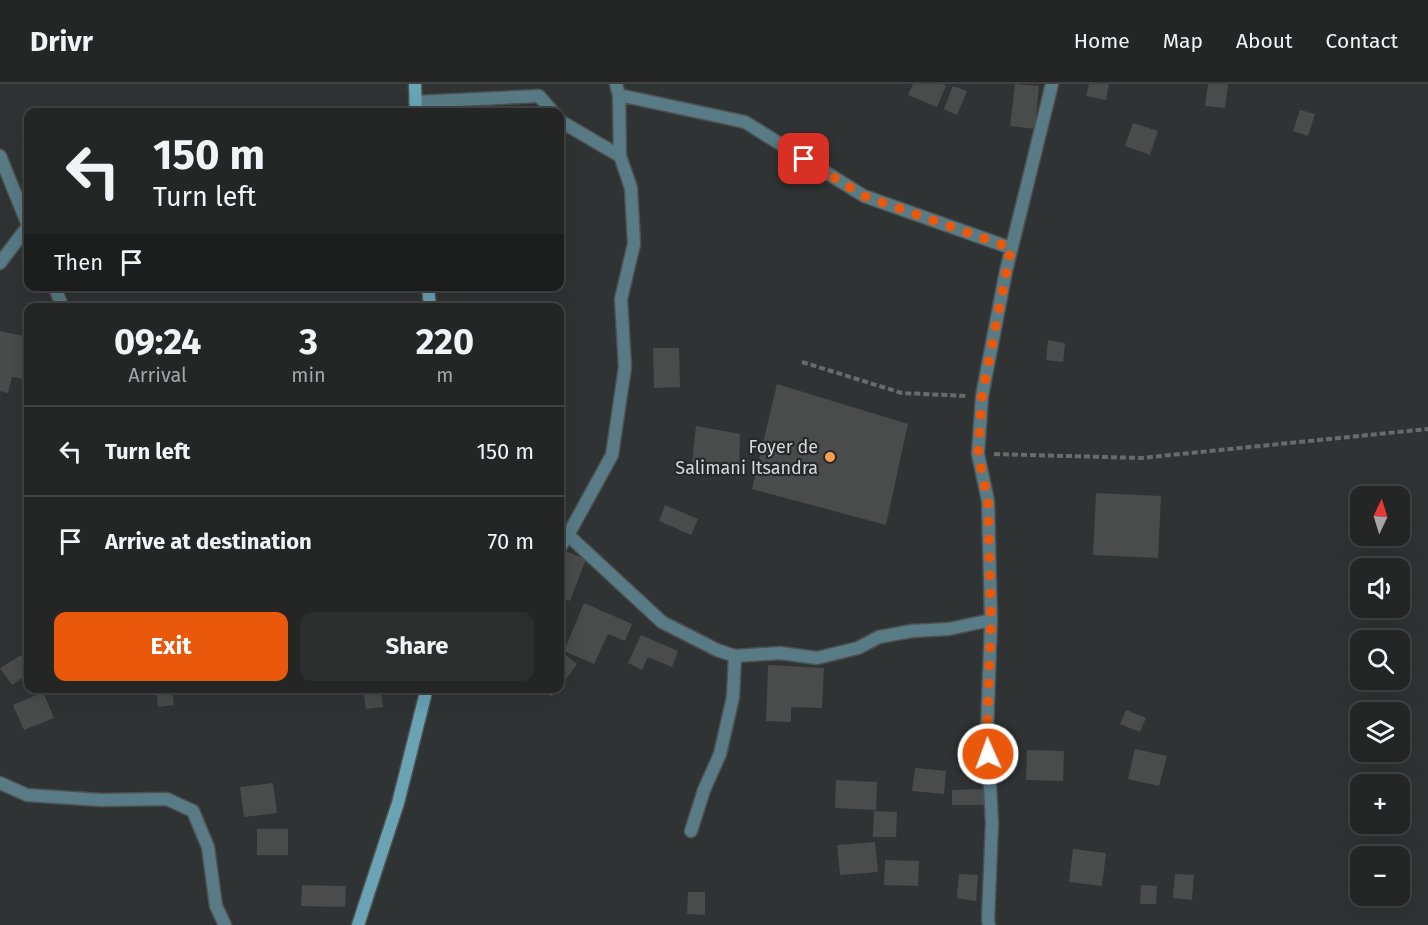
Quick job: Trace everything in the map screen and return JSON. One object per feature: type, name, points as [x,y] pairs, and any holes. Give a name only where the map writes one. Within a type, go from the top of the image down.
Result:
[{"type":"main road","points":[[415,84],[416,107]]},
{"type":"main road","points":[[358,925],[398,803],[426,693]]},
{"type":"street","points":[[989,925],[992,823],[987,731],[991,620],[988,501],[978,454],[982,396],[1011,248],[1052,84]]},
{"type":"street","points":[[564,541],[612,455],[625,367],[621,299],[634,244],[631,188],[620,156],[618,89],[745,122],[864,196],[1011,248]]},
{"type":"street","points":[[416,107],[539,96],[550,108]]},
{"type":"street","points":[[564,123],[620,156]]},
{"type":"street","points":[[0,156],[24,215]]},
{"type":"street","points":[[0,263],[24,230]]},
{"type":"street","points":[[568,535],[662,622],[717,650],[735,656],[780,653],[817,658],[858,648],[879,638],[912,631],[949,629],[991,620]]},
{"type":"street","points":[[691,831],[704,790],[720,754],[732,697],[735,656]]},
{"type":"street","points":[[0,783],[27,795],[101,800],[167,799],[193,811],[208,847],[216,906],[225,925]]},
{"type":"path","points":[[802,362],[902,393],[982,396]]},
{"type":"path","points":[[978,454],[1141,458],[1428,429]]},
{"type":"building","points":[[913,84],[946,86],[937,107],[908,95]]},
{"type":"building","points":[[1015,84],[1039,86],[1035,129],[1010,126]]},
{"type":"building","points":[[1089,84],[1109,84],[1106,100],[1086,96]]},
{"type":"building","points":[[1208,84],[1228,84],[1225,108],[1205,106]]},
{"type":"building","points":[[953,86],[967,91],[957,115],[944,109]]},
{"type":"building","points":[[1300,110],[1315,114],[1308,136],[1293,131]]},
{"type":"building","points":[[1133,123],[1158,131],[1150,155],[1125,146]]},
{"type":"building","points":[[0,331],[24,336],[24,379],[12,377],[8,393],[0,391]]},
{"type":"building","points":[[1048,340],[1065,343],[1063,362],[1046,360]]},
{"type":"building","points":[[653,348],[679,348],[680,387],[654,388]]},
{"type":"building","name":"Foyer de Salimani Itsandra","points":[[777,384],[908,424],[886,525],[752,489]]},
{"type":"building","points":[[696,426],[740,434],[739,476],[691,472]]},
{"type":"building","points":[[1096,493],[1161,496],[1158,558],[1093,555]]},
{"type":"building","points":[[665,505],[698,519],[691,535],[659,521]]},
{"type":"building","points":[[564,551],[586,559],[570,601],[564,599]]},
{"type":"building","points":[[584,603],[632,624],[625,641],[608,634],[594,664],[564,651]]},
{"type":"building","points":[[641,635],[678,651],[672,667],[648,657],[642,670],[628,663]]},
{"type":"building","points":[[564,654],[577,664],[564,682]]},
{"type":"building","points":[[21,655],[24,660],[24,677],[12,685],[0,668]]},
{"type":"building","points":[[768,665],[824,668],[822,708],[791,707],[791,722],[766,721]]},
{"type":"building","points":[[43,693],[54,718],[24,730],[13,705]]},
{"type":"building","points":[[157,693],[173,693],[174,705],[158,707]]},
{"type":"building","points":[[364,693],[382,693],[383,707],[366,709]]},
{"type":"building","points":[[1126,710],[1146,718],[1140,732],[1120,724]]},
{"type":"building","points":[[1135,749],[1167,756],[1159,786],[1128,779]]},
{"type":"building","points":[[1027,750],[1064,751],[1063,781],[1026,780]]},
{"type":"building","points":[[915,768],[946,771],[944,794],[912,791]]},
{"type":"building","points":[[836,780],[877,782],[876,810],[835,808]]},
{"type":"building","points":[[273,783],[277,813],[244,817],[240,787]]},
{"type":"building","points":[[987,789],[987,805],[952,805],[952,790]]},
{"type":"building","points":[[874,811],[897,812],[896,837],[873,837]]},
{"type":"building","points":[[257,829],[288,829],[288,855],[257,855]]},
{"type":"building","points":[[875,842],[878,872],[840,875],[837,845]]},
{"type":"building","points":[[1073,849],[1106,853],[1102,886],[1069,882]]},
{"type":"building","points":[[885,860],[919,861],[918,886],[884,885]]},
{"type":"building","points":[[959,874],[978,875],[976,901],[957,898]]},
{"type":"building","points":[[1175,874],[1194,875],[1192,900],[1173,898]]},
{"type":"building","points":[[302,885],[346,886],[345,907],[301,906]]},
{"type":"building","points":[[1141,885],[1157,886],[1156,904],[1140,904]]},
{"type":"building","points":[[688,892],[705,892],[705,915],[687,914]]},
{"type":"place","name":"Foyer de Salimani Itsandra","points":[[830,457]]},
{"type":"route","points":[[804,159],[864,196],[1011,248],[982,396],[978,454],[988,501],[991,620],[988,754]]}]
